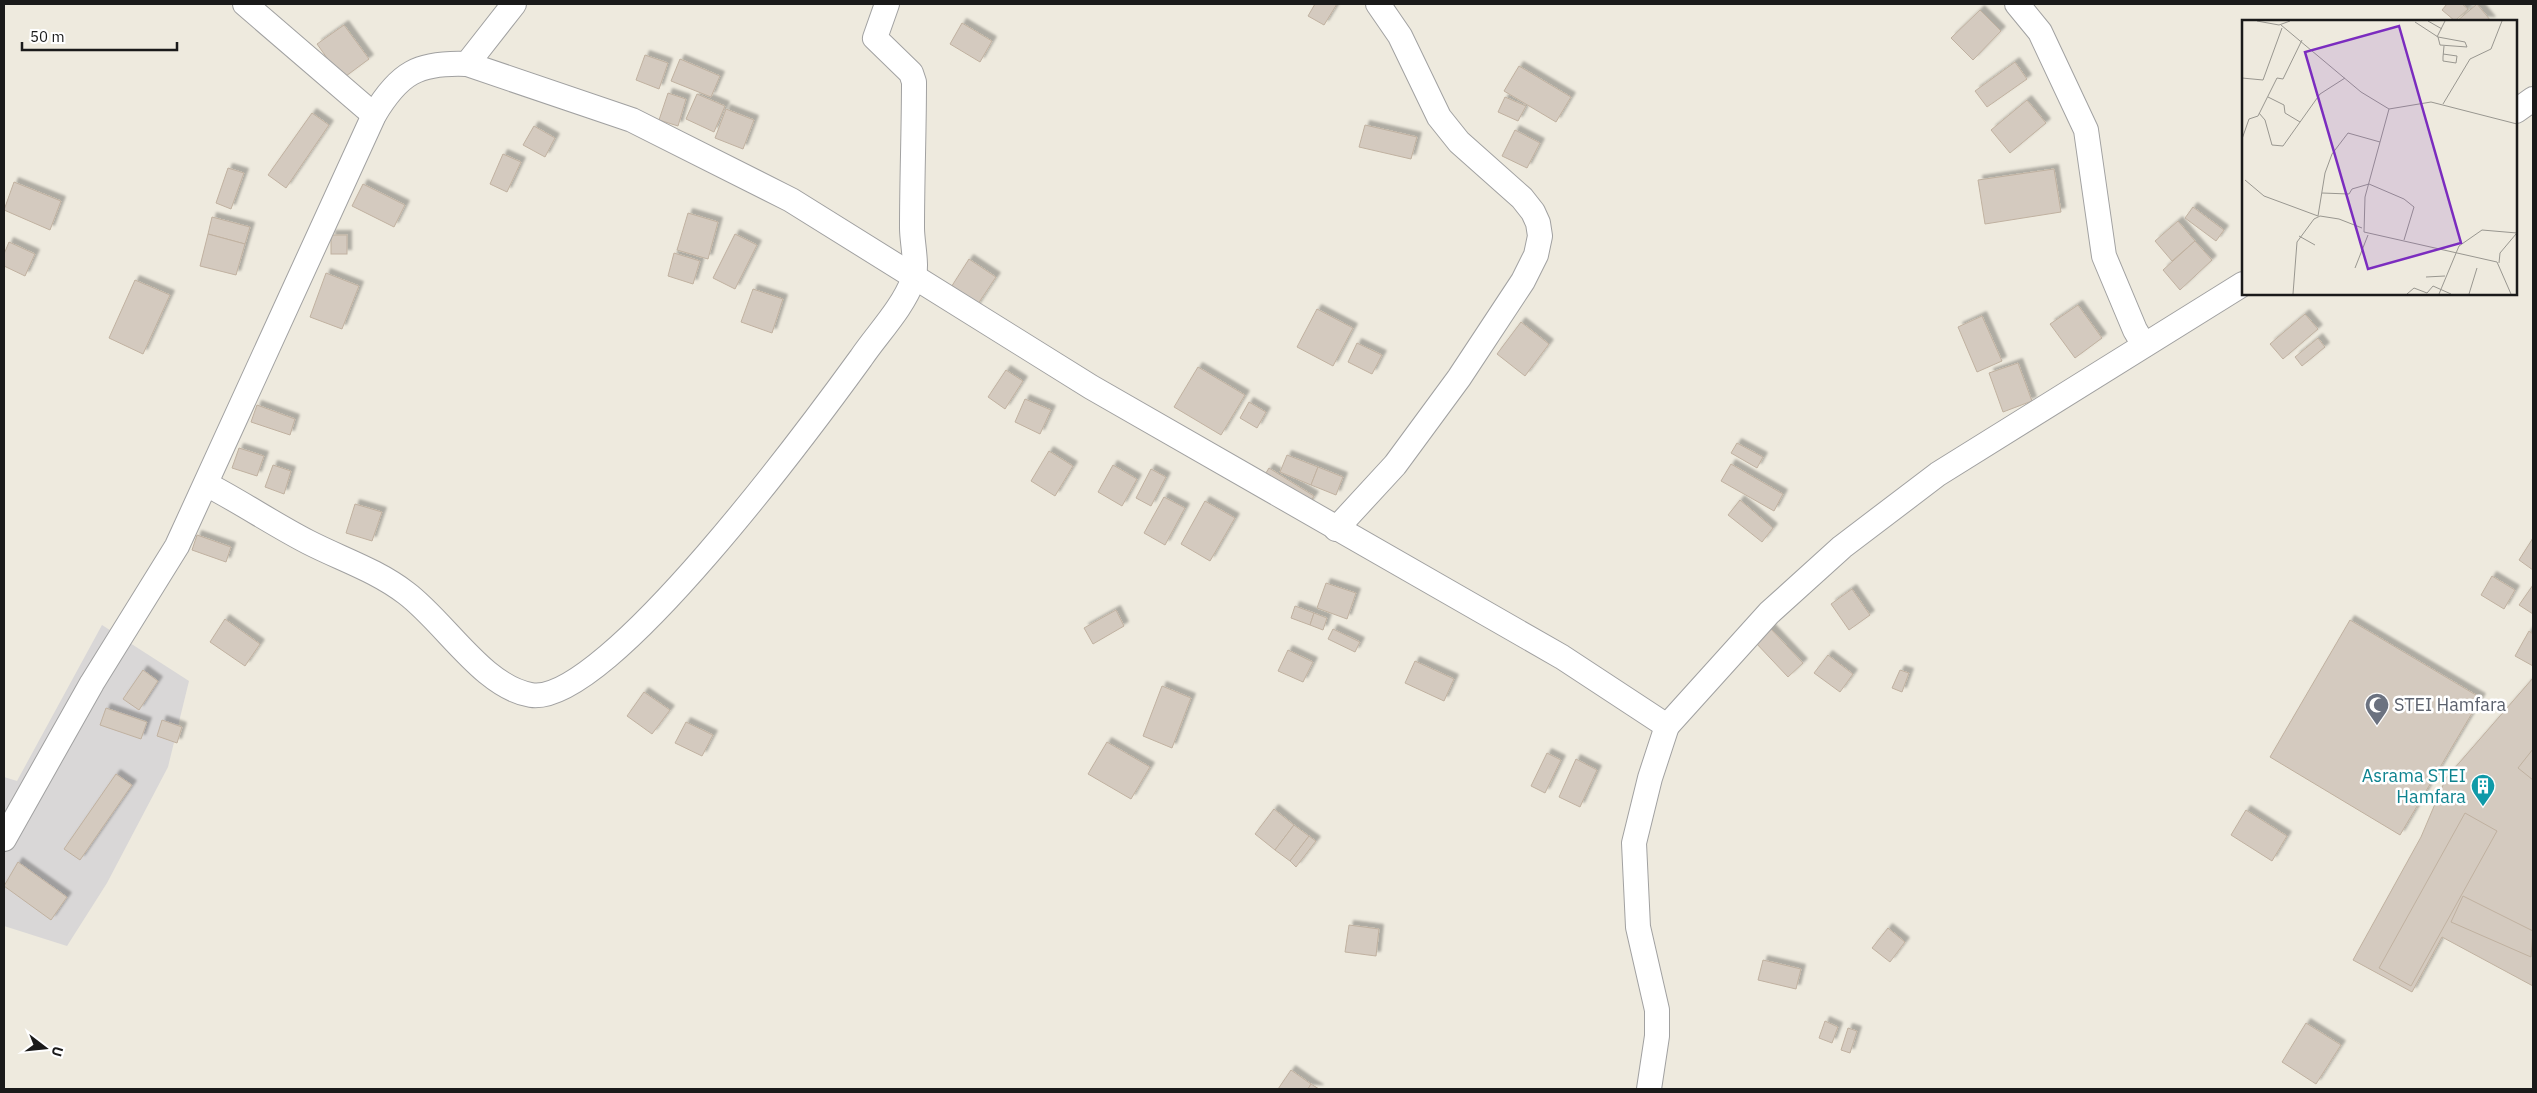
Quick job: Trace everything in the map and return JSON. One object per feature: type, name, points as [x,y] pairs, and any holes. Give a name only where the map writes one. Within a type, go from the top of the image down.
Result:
[{"type":"street","points":[[245,4],[374,115]]},
{"type":"street","points":[[467,64],[514,4]]},
{"type":"street","points":[[206,484],[305,540],[377,572],[429,612],[491,676],[510,687],[533,696],[552,693],[570,686],[610,654],[692,571],[732,526],[796,447],[892,317],[914,278],[912,228],[914,82],[910,73],[875,38],[887,4]]},
{"type":"street","points":[[1336,528],[1395,465],[1459,378],[1523,281],[1536,255],[1540,236],[1538,223],[1528,205],[1459,142],[1439,117],[1400,36],[1378,4]]},
{"type":"street","points":[[2017,4],[2040,32],[2086,130],[2104,256],[2135,330],[2144,345]]},
{"type":"street","points":[[4,839],[92,683],[177,546],[374,115],[389,89],[412,71],[440,63],[467,64],[632,120],[790,200],[834,225],[914,278],[1091,387],[1562,657],[1667,726]]},
{"type":"street","points":[[2517,110],[2533,100]]},
{"type":"street","points":[[1649,1089],[1657,1036],[1657,1010],[1638,927],[1634,843],[1650,778],[1667,726],[1769,613],[1842,547],[1938,474],[2242,285]]},
{"type":"shaded area","points":[[102,625],[189,681],[168,767],[107,883],[67,946],[4,926],[4,777],[17,781]]},
{"type":"building","points":[[1315,4],[1337,4],[1324,25],[1308,16]]},
{"type":"building","points":[[2447,4],[2462,4],[2468,9],[2456,20],[2442,10]]},
{"type":"building","points":[[2477,4],[2490,20],[2458,20]]},
{"type":"building","points":[[1980,10],[2001,31],[1973,60],[1951,38]]},
{"type":"building","points":[[962,23],[992,41],[980,62],[950,44]]},
{"type":"building","points":[[344,25],[369,59],[342,79],[317,44]]},
{"type":"building","points":[[645,55],[668,63],[659,89],[636,80]]},
{"type":"building","points":[[680,59],[720,76],[711,97],[671,81]]},
{"type":"building","points":[[2015,62],[2027,79],[1987,107],[1975,91]]},
{"type":"building","points":[[1519,66],[1571,97],[1556,122],[1504,91]]},
{"type":"building","points":[[668,93],[686,99],[678,126],[659,120]]},
{"type":"building","points":[[697,94],[725,106],[714,132],[686,119]]},
{"type":"building","points":[[1505,97],[1526,106],[1518,121],[1498,112]]},
{"type":"building","points":[[2027,100],[2046,123],[2010,153],[1991,130]]},
{"type":"building","points":[[726,109],[754,120],[743,149],[715,138]]},
{"type":"building","points":[[312,113],[329,125],[286,188],[268,175]]},
{"type":"building","points":[[1365,125],[1417,137],[1411,159],[1359,147]]},
{"type":"building","points":[[534,126],[555,138],[545,157],[523,145]]},
{"type":"building","points":[[1515,130],[1540,143],[1527,168],[1502,156]]},
{"type":"building","points":[[503,154],[521,162],[507,192],[490,184]]},
{"type":"building","points":[[228,168],[244,173],[231,209],[216,203]]},
{"type":"building","points":[[2054,169],[2061,212],[1985,224],[1978,180]]},
{"type":"building","points":[[14,182],[61,201],[50,230],[4,210]]},
{"type":"building","points":[[363,184],[405,205],[394,227],[352,206]]},
{"type":"building","points":[[2193,207],[2224,230],[2216,241],[2185,218]]},
{"type":"building","points":[[688,213],[718,222],[708,259],[677,250]]},
{"type":"building","points":[[212,217],[250,227],[245,244],[208,234]]},
{"type":"building","points":[[2178,221],[2195,241],[2172,261],[2155,241]]},
{"type":"building","points":[[208,234],[245,244],[236,275],[200,266]]},
{"type":"building","points":[[735,234],[757,245],[735,289],[713,278]]},
{"type":"building","points":[[331,235],[347,235],[347,254],[331,254]]},
{"type":"building","points":[[2195,241],[2212,260],[2180,290],[2163,270]]},
{"type":"building","points":[[9,242],[35,254],[25,276],[4,266],[4,254]]},
{"type":"building","points":[[674,253],[700,261],[693,284],[668,276]]},
{"type":"building","points":[[969,259],[996,277],[974,310],[948,292]]},
{"type":"building","points":[[326,273],[359,286],[342,329],[310,317]]},
{"type":"building","points":[[135,280],[170,295],[143,354],[109,338]]},
{"type":"building","points":[[753,289],[783,299],[772,333],[741,322]]},
{"type":"building","points":[[2078,305],[2102,338],[2075,358],[2050,324]]},
{"type":"building","points":[[1317,309],[1353,328],[1333,366],[1297,347]]},
{"type":"building","points":[[2305,314],[2318,329],[2283,359],[2270,344]]},
{"type":"building","points":[[1982,316],[2002,361],[1977,372],[1958,327]]},
{"type":"building","points":[[1521,322],[1549,344],[1525,376],[1497,354]]},
{"type":"building","points":[[2318,338],[2325,347],[2302,366],[2295,357]]},
{"type":"building","points":[[1357,343],[1382,355],[1372,374],[1348,362]]},
{"type":"building","points":[[2018,363],[2032,401],[2003,412],[1989,373]]},
{"type":"building","points":[[1198,367],[1245,395],[1221,435],[1174,407]]},
{"type":"building","points":[[1006,370],[1023,381],[1005,409],[988,397]]},
{"type":"building","points":[[1025,399],[1051,410],[1040,434],[1015,422]]},
{"type":"building","points":[[1249,402],[1266,412],[1257,428],[1240,418]]},
{"type":"building","points":[[257,405],[295,419],[290,435],[251,422]]},
{"type":"building","points":[[1737,443],[1763,457],[1757,468],[1731,453]]},
{"type":"building","points":[[239,448],[264,456],[257,476],[232,468]]},
{"type":"building","points":[[1049,451],[1073,466],[1055,496],[1031,481]]},
{"type":"building","points":[[1287,455],[1318,467],[1311,485],[1280,472]]},
{"type":"building","points":[[1731,464],[1783,494],[1774,511],[1721,481]]},
{"type":"building","points":[[273,465],[291,471],[284,494],[265,487]]},
{"type":"building","points":[[1113,465],[1137,479],[1122,506],[1098,492]]},
{"type":"building","points":[[1318,467],[1343,477],[1336,495],[1311,485]]},
{"type":"building","points":[[1269,468],[1314,496],[1305,509],[1261,481]]},
{"type":"building","points":[[1151,469],[1166,477],[1151,506],[1136,498]]},
{"type":"building","points":[[1164,497],[1185,508],[1165,545],[1144,533]]},
{"type":"building","points":[[1740,500],[1773,528],[1762,542],[1728,515]]},
{"type":"building","points":[[1205,501],[1235,518],[1210,561],[1181,544]]},
{"type":"building","points":[[355,504],[382,512],[372,541],[346,533]]},
{"type":"building","points":[[197,535],[231,547],[226,562],[192,550]]},
{"type":"building","points":[[2533,538],[2533,570],[2519,560]]},
{"type":"building","points":[[2492,576],[2515,590],[2504,609],[2481,595]]},
{"type":"building","points":[[1326,583],[1356,593],[1347,619],[1317,608]]},
{"type":"building","points":[[2533,585],[2533,614],[2519,605]]},
{"type":"building","points":[[1852,589],[1870,615],[1849,630],[1831,604]]},
{"type":"building","points":[[1295,606],[1314,613],[1310,625],[1291,618]]},
{"type":"building","points":[[1116,610],[1124,626],[1093,644],[1084,628]]},
{"type":"building","points":[[1314,613],[1327,618],[1323,630],[1310,625]]},
{"type":"building","points":[[225,619],[260,644],[245,666],[210,642]]},
{"type":"building","points":[[2350,620],[2481,698],[2400,835],[2270,757]]},
{"type":"building","points":[[1770,628],[1803,663],[1788,677],[1755,642]]},
{"type":"building","points":[[1333,629],[1360,642],[1355,652],[1328,639]]},
{"type":"building","points":[[2529,631],[2533,634],[2533,666],[2515,656]]},
{"type":"building","points":[[1288,650],[1313,662],[1303,682],[1278,671]]},
{"type":"building","points":[[1828,655],[1853,674],[1840,692],[1814,673]]},
{"type":"building","points":[[1415,661],[1454,679],[1444,701],[1405,683]]},
{"type":"building","points":[[143,670],[158,681],[139,710],[123,699]]},
{"type":"building","points":[[1900,670],[1909,673],[1902,692],[1892,688]]},
{"type":"building","name":"Asrama STEI Hamfara","points":[[2533,678],[2533,986],[2442,937],[2412,992],[2353,960],[2421,837],[2446,778]]},
{"type":"building","points":[[1162,686],[1191,698],[1172,748],[1143,736]]},
{"type":"building","points":[[644,692],[670,710],[652,734],[627,716]]},
{"type":"building","points":[[106,708],[147,722],[141,739],[100,725]]},
{"type":"building","points":[[162,720],[182,727],[177,743],[157,736]]},
{"type":"building","points":[[686,722],[713,735],[702,756],[675,743]]},
{"type":"building","points":[[1107,742],[1150,767],[1131,799],[1088,774]]},
{"type":"building","points":[[2533,749],[2533,780],[2518,768]]},
{"type":"building","points":[[1547,753],[1561,760],[1545,793],[1531,786]]},
{"type":"building","points":[[1576,759],[1597,770],[1580,807],[1559,797]]},
{"type":"building","points":[[116,774],[132,785],[80,860],[64,849]]},
{"type":"building","points":[[1274,809],[1294,825],[1275,850],[1255,834]]},
{"type":"building","points":[[2246,810],[2287,836],[2272,861],[2231,835]]},
{"type":"building","points":[[2465,813],[2497,831],[2411,986],[2379,968]]},
{"type":"building","points":[[1294,825],[1309,836],[1290,861],[1275,850]]},
{"type":"building","points":[[1309,836],[1316,841],[1296,867],[1290,861]]},
{"type":"building","points":[[18,862],[67,897],[51,920],[4,886]]},
{"type":"building","points":[[2463,896],[2533,931],[2531,957],[2451,922]]},
{"type":"building","points":[[1349,925],[1379,929],[1376,956],[1345,952]]},
{"type":"building","points":[[1888,928],[1905,942],[1890,962],[1872,948]]},
{"type":"building","points":[[1763,960],[1801,969],[1796,989],[1758,980]]},
{"type":"building","points":[[1825,1021],[1838,1027],[1832,1043],[1819,1038]]},
{"type":"building","points":[[2306,1023],[2341,1045],[2316,1084],[2282,1062]]},
{"type":"building","points":[[1848,1028],[1857,1031],[1850,1053],[1841,1050]]},
{"type":"building","points":[[1291,1070],[1311,1084],[1308,1089],[1278,1089]]},
{"type":"building","points":[[1311,1084],[1319,1089],[1308,1089]]},
{"type":"place","name":"STEI Hamfara","points":[[2377,726]]},
{"type":"place","name":"Asrama STEI Hamfara","points":[[2483,807]]}]
